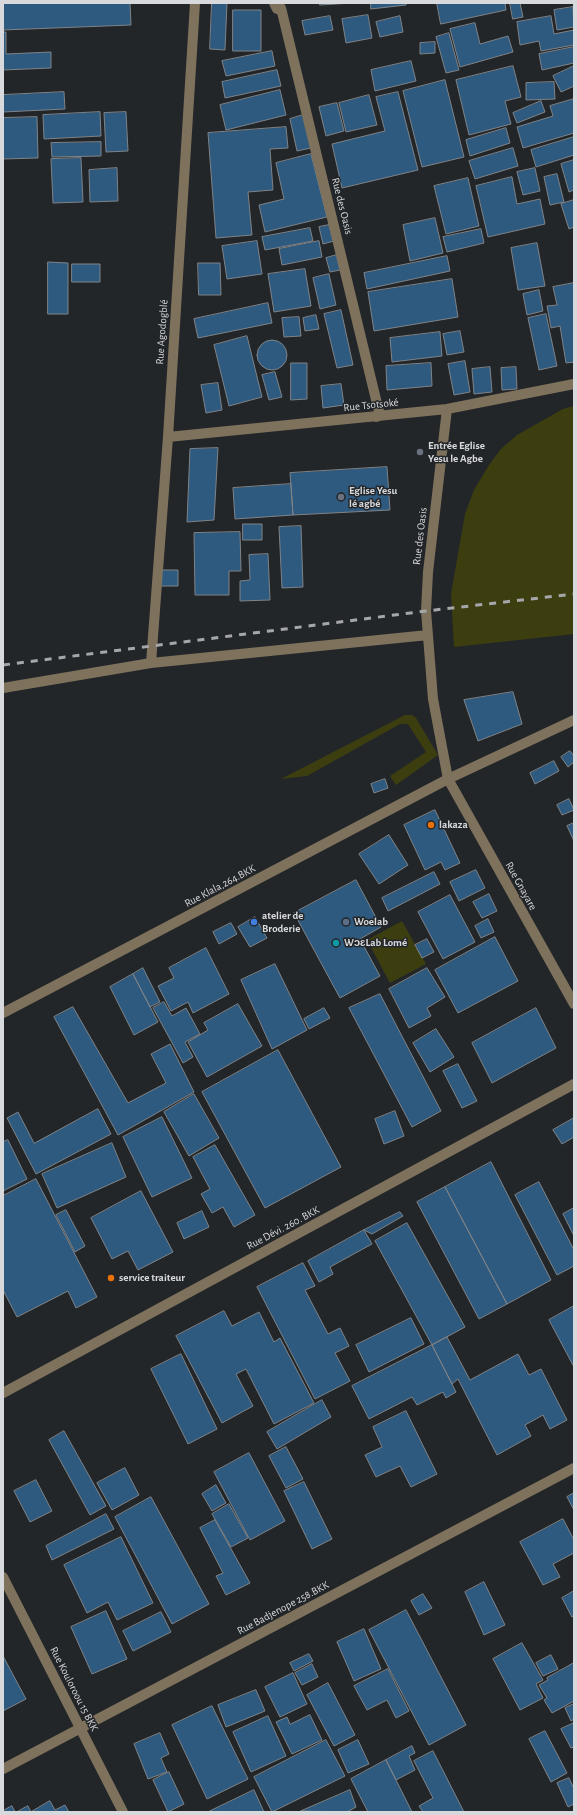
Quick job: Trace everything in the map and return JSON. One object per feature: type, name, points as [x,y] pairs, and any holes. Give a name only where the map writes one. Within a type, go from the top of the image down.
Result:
[{"type":"street","name":"Rue Agodogblé","points":[[151,663],[168,437],[195,3]]},
{"type":"street","name":"Rue des Oasis","points":[[274,3],[276,9],[281,8],[287,31],[380,416],[376,417]]},
{"type":"street","name":"Rue Tsotsoké","points":[[168,437],[447,409],[574,384]]},
{"type":"street","name":"Rue des Oasis","points":[[433,699],[426,611],[428,572],[447,409]]},
{"type":"street","points":[[3,688],[151,663],[428,635]]},
{"type":"street","name":"Rue Gnayare","points":[[433,699],[448,779],[574,1004]]},
{"type":"street","name":"Rue Klala,264.BKK","points":[[3,1013],[448,779],[574,720]]},
{"type":"street","name":"Rue Dévi. 260. BKK","points":[[3,1393],[574,1084]]},
{"type":"street","name":"Rue Badjenope 258.BKK","points":[[3,1769],[574,1468]]},
{"type":"street","name":"Rue Kouloroou 15 BKK","points":[[3,1577],[123,1812]]},
{"type":"shaded area","points":[[574,406],[574,634],[454,647],[451,594],[465,514],[474,490],[489,465],[501,449],[517,435],[563,409]]},
{"type":"shaded area","points":[[405,715],[412,715],[416,718],[438,755],[396,785],[390,776],[426,752],[408,724],[400,724],[307,776],[281,779]]},
{"type":"shaded area","points":[[402,921],[426,964],[390,983],[367,940]]},
{"type":"building","points":[[130,3],[131,25],[3,30],[3,4]]},
{"type":"building","points":[[212,3],[227,3],[225,50],[210,49]]},
{"type":"building","points":[[320,3],[352,3],[320,5]]},
{"type":"building","points":[[371,3],[406,3],[406,5],[371,9]]},
{"type":"building","points":[[437,3],[505,3],[506,10],[441,24]]},
{"type":"building","points":[[510,3],[520,3],[523,17],[513,19]]},
{"type":"building","points":[[573,7],[574,27],[557,30],[554,10]]},
{"type":"building","points":[[233,10],[261,10],[261,51],[233,51]]},
{"type":"building","points":[[368,15],[372,38],[346,43],[342,19]]},
{"type":"building","points":[[330,16],[333,30],[305,35],[302,21]]},
{"type":"building","points":[[400,16],[403,32],[380,37],[376,22]]},
{"type":"building","points":[[551,16],[554,34],[574,30],[574,45],[541,51],[539,41],[520,45],[517,22]]},
{"type":"building","points":[[475,23],[480,44],[508,36],[513,52],[460,67],[450,29]]},
{"type":"building","points":[[3,32],[6,32],[6,54],[51,52],[51,68],[3,70]]},
{"type":"building","points":[[449,33],[459,70],[446,73],[436,37]]},
{"type":"building","points":[[435,42],[435,53],[420,54],[420,43]]},
{"type":"building","points":[[574,47],[574,63],[542,70],[539,54]]},
{"type":"building","points":[[272,51],[275,66],[226,76],[222,61]]},
{"type":"building","points":[[411,61],[416,81],[375,91],[371,70]]},
{"type":"building","points":[[513,66],[521,97],[505,101],[511,124],[469,135],[456,80]]},
{"type":"building","points":[[574,66],[574,86],[561,92],[553,76]]},
{"type":"building","points":[[277,70],[281,86],[225,98],[222,82]]},
{"type":"building","points":[[445,80],[464,157],[422,167],[403,91]]},
{"type":"building","points":[[554,82],[555,99],[526,100],[526,83]]},
{"type":"building","points":[[280,90],[286,115],[226,130],[220,105]]},
{"type":"building","points":[[64,92],[65,109],[3,112],[3,95]]},
{"type":"building","points":[[398,92],[418,170],[342,188],[332,144],[385,131],[376,97]]},
{"type":"building","points":[[369,95],[377,125],[346,132],[339,103]]},
{"type":"building","points":[[574,99],[574,133],[523,148],[517,127],[553,116],[550,106]]},
{"type":"building","points":[[541,101],[545,112],[517,123],[513,113]]},
{"type":"building","points":[[337,103],[344,131],[326,136],[319,107]]},
{"type":"building","points":[[100,112],[101,136],[44,139],[43,115]]},
{"type":"building","points":[[126,112],[128,151],[106,152],[104,113]]},
{"type":"building","points":[[303,115],[311,148],[297,151],[290,119]]},
{"type":"building","points":[[37,117],[38,158],[3,159],[3,118]]},
{"type":"building","points":[[286,127],[288,148],[270,149],[273,190],[248,192],[252,235],[216,238],[208,133]]},
{"type":"building","points":[[506,128],[510,143],[470,156],[466,140]]},
{"type":"building","points":[[574,137],[574,155],[536,167],[531,150]]},
{"type":"building","points":[[101,142],[101,156],[52,157],[51,143]]},
{"type":"building","points":[[513,148],[518,166],[475,179],[469,161]]},
{"type":"building","points":[[311,154],[327,217],[265,232],[259,205],[284,199],[276,163]]},
{"type":"building","points":[[81,158],[83,202],[53,203],[51,159]]},
{"type":"building","points":[[574,160],[574,190],[569,192],[561,164]]},
{"type":"building","points":[[117,168],[118,201],[90,202],[89,170]]},
{"type":"building","points":[[535,168],[540,191],[523,195],[517,172]]},
{"type":"building","points":[[557,174],[564,202],[550,205],[544,177]]},
{"type":"building","points":[[512,177],[517,204],[540,199],[545,224],[488,237],[476,186]]},
{"type":"building","points":[[468,178],[479,226],[446,234],[434,186]]},
{"type":"building","points":[[574,200],[574,227],[569,229],[561,204]]},
{"type":"building","points":[[435,218],[443,253],[410,261],[403,225]]},
{"type":"building","points":[[329,225],[334,241],[323,244],[319,227]]},
{"type":"building","points":[[310,228],[313,241],[265,250],[262,237]]},
{"type":"building","points":[[481,229],[484,243],[447,252],[443,237]]},
{"type":"building","points":[[257,241],[262,274],[227,279],[222,246]]},
{"type":"building","points":[[319,241],[322,257],[282,265],[279,249]]},
{"type":"building","points":[[537,243],[545,286],[518,290],[511,248]]},
{"type":"building","points":[[337,255],[340,270],[330,272],[326,258]]},
{"type":"building","points":[[447,256],[450,271],[367,289],[364,273]]},
{"type":"building","points":[[48,262],[68,263],[68,314],[48,314]]},
{"type":"building","points":[[198,263],[220,263],[221,295],[199,295]]},
{"type":"building","points":[[72,264],[100,264],[100,282],[72,282]]},
{"type":"building","points":[[305,269],[311,306],[274,312],[268,274]]},
{"type":"building","points":[[329,274],[336,305],[320,309],[313,278]]},
{"type":"building","points":[[452,279],[458,317],[374,331],[368,292]]},
{"type":"building","points":[[574,283],[574,362],[566,363],[560,326],[551,328],[547,306],[557,305],[553,287]]},
{"type":"building","points":[[539,290],[543,311],[527,315],[523,294]]},
{"type":"building","points":[[268,303],[272,323],[198,338],[194,319]]},
{"type":"building","points":[[341,310],[353,365],[337,368],[324,314]]},
{"type":"building","points":[[546,314],[557,366],[539,370],[528,318]]},
{"type":"building","points":[[316,315],[319,329],[305,331],[303,318]]},
{"type":"building","points":[[299,317],[301,336],[284,337],[282,318]]},
{"type":"building","points":[[460,331],[464,352],[447,355],[443,334]]},
{"type":"building","points":[[440,332],[442,356],[392,362],[390,338]]},
{"type":"building","points":[[247,336],[262,397],[229,406],[214,345]]},
{"type":"building","points":[[272,340],[283,344],[287,355],[283,366],[272,370],[261,366],[257,355],[261,344]]},
{"type":"building","points":[[465,361],[470,392],[454,395],[448,364]]},
{"type":"building","points":[[291,363],[307,363],[307,399],[291,400]]},
{"type":"building","points":[[431,363],[432,386],[387,390],[386,366]]},
{"type":"building","points":[[490,367],[492,392],[474,394],[472,369]]},
{"type":"building","points":[[516,367],[517,389],[502,390],[501,368]]},
{"type":"building","points":[[275,372],[282,397],[269,400],[262,375]]},
{"type":"building","points":[[218,383],[222,410],[206,413],[201,385]]},
{"type":"building","points":[[341,384],[344,405],[323,408],[321,386]]},
{"type":"building","points":[[218,448],[214,520],[187,522],[190,449]]},
{"type":"building","name":"Eglise Yesu lé agbé","points":[[387,467],[390,510],[293,515],[290,473]]},
{"type":"building","points":[[291,484],[293,515],[235,519],[233,488]]},
{"type":"building","points":[[243,524],[262,524],[262,540],[243,540]]},
{"type":"building","points":[[301,526],[303,587],[282,588],[279,527]]},
{"type":"building","points":[[240,532],[241,571],[229,571],[229,595],[195,595],[194,533]]},
{"type":"building","points":[[268,554],[270,600],[240,601],[240,581],[250,580],[249,555]]},
{"type":"building","points":[[161,570],[178,570],[178,586],[161,586]]},
{"type":"building","points":[[513,692],[522,724],[478,741],[464,700]]},
{"type":"building","points":[[570,751],[574,756],[574,762],[568,767],[561,757]]},
{"type":"building","points":[[554,761],[559,771],[535,784],[530,773]]},
{"type":"building","points":[[385,779],[388,788],[374,793],[371,784]]},
{"type":"building","points":[[569,799],[574,810],[562,815],[557,805]]},
{"type":"building","points":[[435,810],[460,863],[445,870],[441,862],[425,870],[404,825]]},
{"type":"building","points":[[574,823],[574,841],[567,826]]},
{"type":"building","points":[[389,835],[408,865],[379,884],[359,854]]},
{"type":"building","points":[[476,870],[485,888],[459,901],[450,882]]},
{"type":"building","points":[[434,872],[440,884],[388,911],[382,898]]},
{"type":"building","name":"WɔɛLab Lomé","points":[[356,880],[381,927],[360,939],[380,976],[340,998],[294,913]]},
{"type":"building","points":[[489,894],[497,911],[482,918],[473,902]]},
{"type":"building","points":[[450,895],[475,942],[443,959],[418,912]]},
{"type":"building","points":[[255,917],[267,938],[250,947],[238,927]]},
{"type":"building","points":[[488,919],[494,932],[481,938],[475,926]]},
{"type":"building","points":[[231,923],[237,934],[219,944],[213,932]]},
{"type":"building","points":[[495,937],[518,981],[458,1013],[435,970]]},
{"type":"building","points":[[427,939],[434,952],[422,958],[415,945]]},
{"type":"building","points":[[206,948],[229,994],[193,1013],[188,1002],[171,1011],[158,986],[174,978],[169,968]]},
{"type":"building","points":[[275,964],[307,1030],[272,1049],[241,980]]},
{"type":"building","points":[[143,968],[160,1002],[150,1007],[133,974]]},
{"type":"building","points":[[427,968],[445,997],[427,1008],[431,1016],[409,1028],[389,989]]},
{"type":"building","points":[[133,974],[158,1022],[134,1035],[110,987]]},
{"type":"building","points":[[380,994],[441,1111],[412,1127],[349,1008]]},
{"type":"building","points":[[164,1002],[172,1016],[186,1008],[200,1034],[185,1042],[193,1057],[183,1063],[153,1008]]},
{"type":"building","points":[[238,1004],[262,1046],[207,1077],[188,1042],[208,1030],[204,1023]]},
{"type":"building","points":[[73,1007],[128,1103],[166,1083],[151,1054],[170,1044],[194,1092],[118,1135],[54,1017]]},
{"type":"building","points":[[324,1008],[330,1018],[309,1029],[304,1019]]},
{"type":"building","points":[[536,1008],[556,1048],[492,1083],[472,1043]]},
{"type":"building","points":[[436,1029],[454,1057],[430,1072],[413,1043]]},
{"type":"building","points":[[278,1050],[341,1167],[265,1208],[202,1092]]},
{"type":"building","points":[[458,1064],[477,1101],[462,1108],[443,1071]]},
{"type":"building","points":[[194,1094],[219,1138],[189,1156],[164,1112]]},
{"type":"building","points":[[98,1109],[111,1134],[36,1174],[7,1118],[18,1112],[34,1143]]},
{"type":"building","points":[[395,1111],[404,1136],[384,1144],[375,1119]]},
{"type":"building","points":[[162,1117],[192,1178],[152,1197],[123,1137]]},
{"type":"building","points":[[574,1118],[574,1137],[562,1144],[553,1130]]},
{"type":"building","points":[[8,1140],[27,1179],[3,1191],[3,1142]]},
{"type":"building","points":[[112,1143],[126,1177],[57,1208],[42,1174]]},
{"type":"building","points":[[215,1145],[255,1215],[234,1227],[223,1207],[212,1213],[201,1194],[210,1189],[193,1157]]},
{"type":"building","points":[[491,1162],[551,1280],[507,1304],[445,1187]]},
{"type":"building","points":[[36,1179],[97,1297],[76,1308],[68,1291],[17,1317],[3,1290],[3,1196]]},
{"type":"building","points":[[539,1182],[574,1250],[574,1266],[557,1275],[515,1195]]},
{"type":"building","points":[[445,1187],[507,1304],[479,1319],[417,1202]]},
{"type":"building","points":[[141,1191],[173,1252],[138,1270],[128,1251],[112,1259],[91,1218]]},
{"type":"building","points":[[574,1208],[574,1236],[563,1214]]},
{"type":"building","points":[[66,1210],[85,1246],[75,1252],[56,1215]]},
{"type":"building","points":[[202,1211],[209,1227],[184,1239],[177,1223]]},
{"type":"building","points":[[400,1212],[403,1216],[372,1234],[364,1230]]},
{"type":"building","points":[[407,1223],[465,1327],[432,1345],[375,1241]]},
{"type":"building","points":[[364,1230],[372,1244],[330,1267],[333,1274],[319,1282],[308,1261]]},
{"type":"building","points":[[303,1263],[315,1286],[305,1290],[328,1334],[340,1328],[349,1346],[335,1353],[350,1381],[315,1399],[257,1287]]},
{"type":"building","points":[[574,1306],[574,1367],[549,1320]]},
{"type":"building","points":[[224,1311],[232,1326],[259,1312],[274,1342],[280,1338],[314,1403],[274,1424],[246,1369],[236,1374],[253,1406],[222,1423],[176,1336]]},
{"type":"building","points":[[411,1318],[424,1344],[369,1372],[356,1345]]},
{"type":"building","points":[[447,1337],[470,1380],[518,1354],[529,1375],[541,1369],[567,1420],[550,1429],[543,1415],[525,1425],[531,1436],[497,1455],[458,1379],[452,1384],[432,1345]]},
{"type":"building","points":[[432,1345],[456,1392],[446,1398],[443,1392],[417,1405],[412,1397],[369,1419],[352,1386]]},
{"type":"building","points":[[181,1354],[217,1429],[188,1444],[151,1369]]},
{"type":"building","points":[[322,1400],[331,1417],[277,1449],[267,1432]]},
{"type":"building","points":[[406,1411],[437,1474],[411,1487],[400,1466],[376,1477],[365,1455],[382,1447],[373,1427]]},
{"type":"building","points":[[64,1431],[106,1506],[90,1515],[49,1440]]},
{"type":"building","points":[[286,1447],[303,1479],[286,1488],[269,1456]]},
{"type":"building","points":[[249,1453],[285,1521],[250,1540],[214,1472]]},
{"type":"building","points":[[125,1468],[139,1495],[112,1510],[97,1483]]},
{"type":"building","points":[[36,1480],[52,1511],[30,1522],[14,1491]]},
{"type":"building","points":[[304,1482],[332,1539],[312,1549],[284,1491]]},
{"type":"building","points":[[216,1485],[226,1503],[212,1511],[202,1494]]},
{"type":"building","points":[[574,1493],[574,1510],[567,1497]]},
{"type":"building","points":[[151,1497],[209,1604],[172,1624],[115,1517]]},
{"type":"building","points":[[229,1504],[248,1538],[231,1547],[212,1514]]},
{"type":"building","points":[[106,1514],[114,1529],[52,1560],[46,1546]]},
{"type":"building","points":[[563,1519],[574,1540],[574,1553],[553,1564],[560,1577],[543,1585],[520,1542]]},
{"type":"building","points":[[215,1520],[250,1583],[226,1595],[216,1576],[223,1573],[200,1528]]},
{"type":"building","points":[[121,1537],[153,1603],[117,1620],[108,1602],[87,1613],[64,1565]]},
{"type":"building","points":[[484,1582],[505,1625],[484,1635],[465,1592]]},
{"type":"building","points":[[574,1591],[574,1616],[572,1617],[562,1598]]},
{"type":"building","points":[[423,1594],[432,1608],[419,1615],[411,1601]]},
{"type":"building","points":[[406,1610],[466,1725],[429,1745],[369,1630]]},
{"type":"building","points":[[106,1611],[127,1659],[92,1674],[71,1627]]},
{"type":"building","points":[[161,1612],[171,1632],[133,1651],[123,1631]]},
{"type":"building","points":[[364,1629],[381,1669],[354,1681],[337,1642]]},
{"type":"building","points":[[522,1643],[543,1680],[536,1684],[543,1698],[520,1710],[493,1659]]},
{"type":"building","points":[[309,1654],[313,1661],[294,1671],[290,1663]]},
{"type":"building","points":[[551,1655],[558,1669],[543,1676],[536,1663]]},
{"type":"building","points":[[3,1656],[26,1699],[3,1711]]},
{"type":"building","points":[[574,1663],[574,1701],[552,1713],[544,1700],[547,1698],[539,1685],[548,1680],[547,1678]]},
{"type":"building","points":[[312,1664],[318,1677],[302,1685],[295,1673]]},
{"type":"building","points":[[388,1669],[409,1711],[396,1718],[387,1700],[367,1710],[354,1686]]},
{"type":"building","points":[[293,1673],[307,1704],[280,1717],[265,1687]]},
{"type":"building","points":[[328,1683],[355,1735],[334,1746],[307,1695]]},
{"type":"building","points":[[256,1690],[265,1711],[226,1727],[218,1705]]},
{"type":"building","points":[[574,1704],[574,1719],[571,1721],[565,1708]]},
{"type":"building","points":[[212,1706],[248,1779],[207,1799],[172,1725]]},
{"type":"building","points":[[310,1715],[322,1740],[292,1754],[276,1722],[287,1717],[290,1724]]},
{"type":"building","points":[[268,1716],[286,1756],[251,1772],[233,1732]]},
{"type":"building","points":[[574,1723],[574,1747],[571,1748],[561,1729]]},
{"type":"building","points":[[545,1731],[567,1773],[551,1782],[529,1739]]},
{"type":"building","points":[[160,1733],[169,1754],[161,1758],[167,1772],[148,1779],[134,1744]]},
{"type":"building","points":[[326,1740],[345,1776],[272,1812],[254,1777]]},
{"type":"building","points":[[358,1740],[369,1764],[348,1773],[338,1750]]},
{"type":"building","points":[[412,1746],[415,1753],[409,1756],[415,1770],[396,1780],[386,1760]]},
{"type":"building","points":[[433,1751],[464,1812],[423,1812],[419,1806],[433,1798],[414,1761]]},
{"type":"building","points":[[386,1760],[412,1812],[368,1812],[351,1779]]},
{"type":"building","points":[[169,1772],[184,1804],[168,1812],[153,1780]]},
{"type":"building","points":[[569,1778],[574,1789],[574,1804],[568,1807],[557,1783]]},
{"type":"building","points":[[254,1790],[264,1812],[208,1812]]},
{"type":"building","points":[[350,1790],[356,1807],[347,1812],[301,1811]]},
{"type":"building","points":[[50,1801],[55,1810],[65,1805],[69,1812],[31,1812]]},
{"type":"building","points":[[12,1806],[15,1812],[3,1812],[3,1811]]},
{"type":"building","points":[[28,1806],[31,1812],[17,1812]]},
{"type":"railway","points":[[3,665],[426,611],[574,594]]},
{"type":"place","name":"Entrée Eglise Yesu le Agbe","points":[[420,452]]},
{"type":"place","name":"Eglise Yesu lé agbé","points":[[341,497]]},
{"type":"place","name":"lakaza","points":[[431,825]]},
{"type":"place","name":"atelier de Broderie","points":[[254,922]]},
{"type":"place","name":"Woelab","points":[[346,922]]},
{"type":"place","name":"WɔɛLab Lomé","points":[[336,943]]},
{"type":"place","name":"service traiteur","points":[[111,1278]]}]
